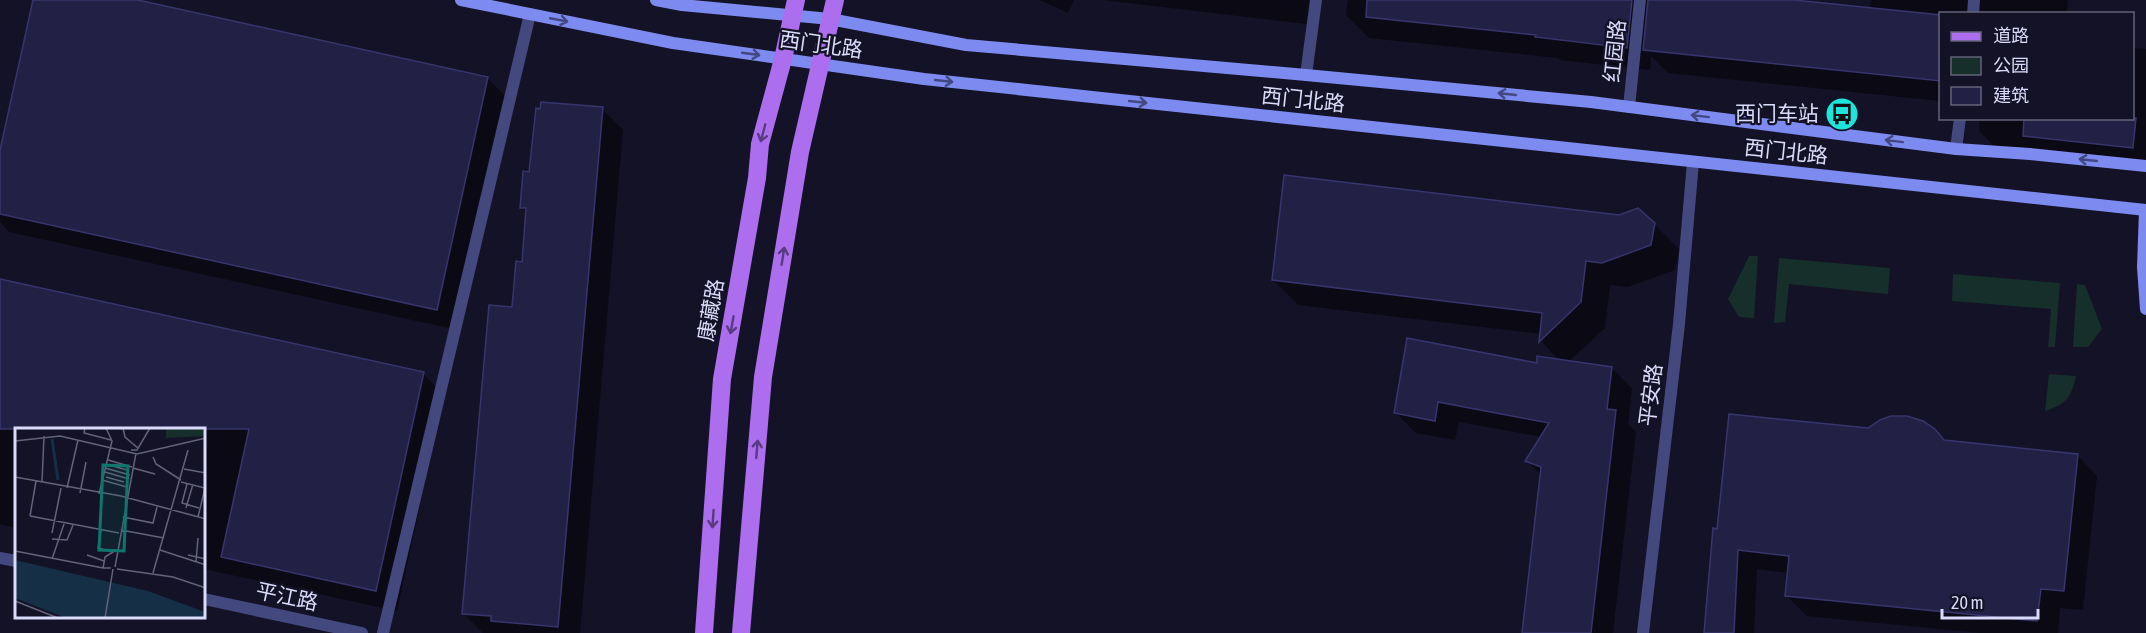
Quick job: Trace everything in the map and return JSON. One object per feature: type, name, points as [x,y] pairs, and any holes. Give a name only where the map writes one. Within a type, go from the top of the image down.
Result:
[{"type":"main road","name":"西门北路","points":[[460,0],[673,43],[924,79],[2145,210]]},
{"type":"main road","name":"西门北路","points":[[656,0],[682,5],[794,7],[830,19],[966,45],[1629,107],[1956,149],[2146,166]]},
{"type":"main road","points":[[741,633],[763,377],[800,152],[835,0]]},
{"type":"main road","name":"康藏路","points":[[704,633],[722,379],[757,178],[760,144],[783,59],[794,7]]},
{"type":"main road","points":[[2145,210],[2143,267],[2146,309]]},
{"type":"street","points":[[1306,75],[1316,0]]},
{"type":"street","name":"红园路","points":[[1629,107],[1640,0]]},
{"type":"street","points":[[383,633],[530,14]]},
{"type":"street","points":[[1956,149],[1960,120]]},
{"type":"street","name":"平安路","points":[[1643,633],[1679,324],[1693,162]]},
{"type":"street","points":[[0,558],[15,561]]},
{"type":"street","name":"平江路","points":[[206,599],[362,633]]},
{"type":"green space","points":[[1749,256],[1758,256],[1754,318],[1739,317],[1728,299]]},
{"type":"green space","points":[[1779,258],[1890,268],[1888,294],[1789,284],[1785,322],[1774,323]]},
{"type":"green space","points":[[1953,274],[2060,283],[2055,347],[2048,347],[2051,309],[1952,301]]},
{"type":"green space","points":[[2077,284],[2085,285],[2102,329],[2088,347],[2073,347]]},
{"type":"green space","points":[[2049,374],[2076,376],[2070,395],[2063,403],[2045,411]]},
{"type":"building","points":[[33,0],[138,0],[488,77],[437,310],[0,214],[0,150]]},
{"type":"building","points":[[1367,0],[1632,0],[1627,48],[1535,37],[1536,35],[1366,17]]},
{"type":"building","points":[[1648,0],[1794,0],[1939,15],[1939,81],[1643,50]]},
{"type":"building","points":[[541,102],[603,107],[558,627],[491,621],[491,616],[462,614],[489,305],[512,307],[516,261],[522,262],[526,208],[520,208],[523,171],[529,172],[536,108],[540,109]]},
{"type":"building","points":[[2136,118],[2133,148],[2023,136],[2024,120],[2134,120]]},
{"type":"building","points":[[1284,175],[1619,215],[1638,208],[1655,223],[1651,245],[1602,263],[1586,261],[1581,302],[1539,342],[1542,313],[1272,280]]},
{"type":"building","points":[[0,279],[424,372],[376,591],[221,557],[249,429],[0,429]]},
{"type":"building","points":[[1407,338],[1537,363],[1537,356],[1612,367],[1607,409],[1616,410],[1591,633],[1522,633],[1541,467],[1525,461],[1549,423],[1438,402],[1435,421],[1394,413]]},
{"type":"building","points":[[1729,414],[1868,428],[1891,416],[1907,416],[1923,421],[1935,429],[1944,440],[2078,454],[2064,591],[2041,589],[2037,621],[1785,596],[1789,556],[1738,550],[1734,633],[1704,633],[1713,528],[1717,529]]},
{"type":"place","name":"西门车站","points":[[1842,114]]}]
